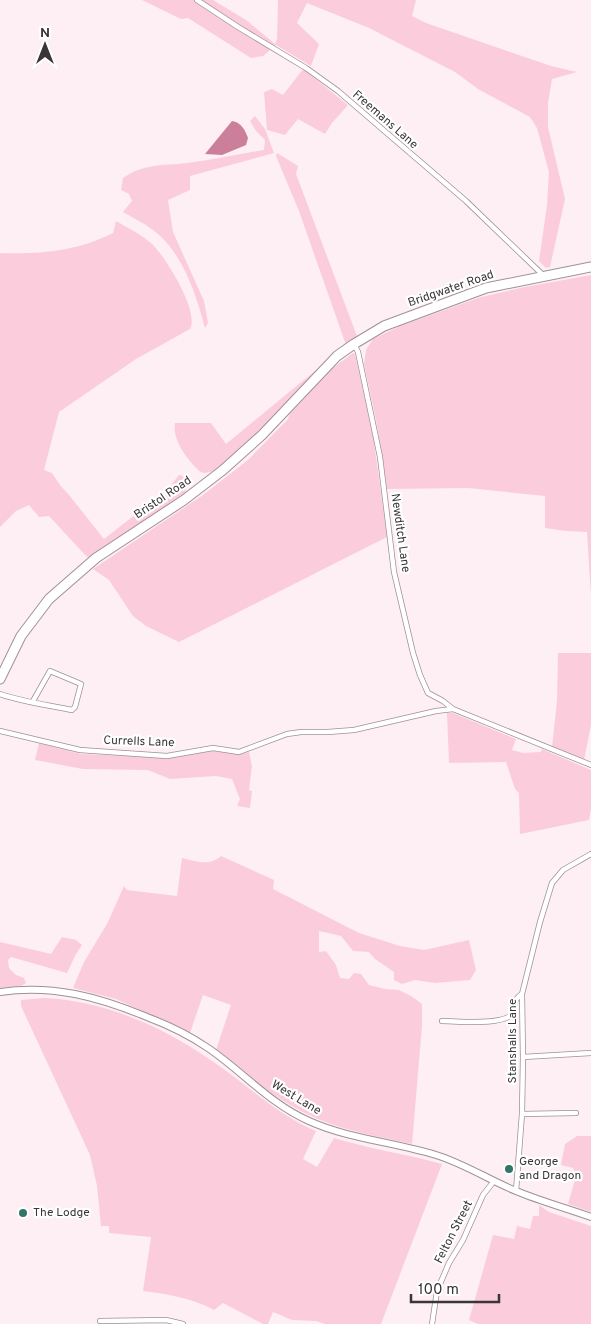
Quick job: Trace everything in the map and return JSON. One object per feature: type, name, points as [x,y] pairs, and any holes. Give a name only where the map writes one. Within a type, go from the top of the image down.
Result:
[{"type":"highway","name":"Bridgwater Road","points":[[354,344],[384,326],[486,288],[591,267]]},
{"type":"highway","name":"Bristol Road","points":[[0,679],[21,636],[50,599],[110,548],[180,503],[223,470],[262,435],[330,363],[354,344]]},
{"type":"street","name":"Freemans Lane","points":[[197,0],[306,68],[338,91],[466,201],[544,276]]},
{"type":"street","name":"Newditch Lane","points":[[354,344],[358,352],[380,456],[394,572],[413,653],[428,692],[443,701],[452,710]]},
{"type":"street","points":[[0,694],[18,700],[72,710],[76,707],[81,684],[50,671],[33,702]]},
{"type":"street","name":"Currells Lane","points":[[0,730],[80,750],[167,756],[213,748],[239,752],[287,734],[354,730],[441,710],[452,710]]},
{"type":"street","points":[[452,710],[591,765]]},
{"type":"street","name":"Stanshalls Lane","points":[[516,1191],[522,1114],[522,994],[552,883],[563,870],[591,854]]},
{"type":"street","name":"West Lane","points":[[0,992],[26,989],[62,991],[86,995],[121,1006],[164,1024],[208,1048],[261,1091],[307,1120],[325,1128],[437,1155],[465,1166],[516,1191],[591,1217]]},
{"type":"street","points":[[442,1021],[494,1021],[507,1019],[514,1013],[514,1002],[522,994]]},
{"type":"street","points":[[523,1057],[591,1053]]},
{"type":"street","points":[[522,1114],[576,1113]]},
{"type":"street","name":"Felton Street","points":[[432,1324],[437,1291],[449,1263],[463,1240],[483,1195],[494,1181]]},
{"type":"street","points":[[100,1321],[166,1320],[183,1324]]},
{"type":"shaded area","points":[[142,0],[213,0],[246,20],[275,44],[277,39],[278,0],[416,0],[412,16],[426,23],[551,66],[577,72],[552,79],[548,103],[548,127],[565,199],[550,267],[546,268],[539,261],[547,205],[549,172],[537,128],[530,117],[478,89],[455,72],[369,28],[307,3],[297,23],[319,44],[311,66],[276,45],[263,56],[251,58],[188,18],[181,19]]},
{"type":"shaded area","points":[[303,69],[348,105],[325,134],[298,119],[285,135],[267,130],[264,92],[272,89],[283,95]]},
{"type":"shaded area","points":[[255,116],[265,129],[274,153],[190,176],[190,190],[168,200],[173,232],[204,301],[208,323],[205,328],[187,274],[172,249],[153,230],[123,212],[132,201],[129,194],[121,190],[123,178],[146,167],[197,162],[264,150],[265,140],[250,121]]},
{"type":"shaded area","points":[[232,121],[238,123],[244,129],[248,138],[246,145],[222,155],[205,154]]},
{"type":"shaded area","points":[[277,153],[298,166],[296,174],[357,336],[346,345],[299,211],[276,156]]},
{"type":"shaded area","points":[[116,221],[148,240],[165,260],[186,298],[192,321],[190,329],[136,359],[59,412],[44,470],[52,473],[104,539],[168,489],[179,475],[183,476],[187,486],[185,493],[93,556],[87,557],[49,516],[39,517],[29,505],[16,511],[0,527],[0,253],[30,253],[71,248],[113,233]]},
{"type":"shaded area","points":[[591,275],[591,596],[587,532],[545,528],[545,496],[468,488],[387,489],[376,420],[364,364],[366,350],[373,339],[400,326],[481,297]]},
{"type":"shaded area","points":[[353,353],[355,354],[373,435],[387,537],[179,642],[146,626],[133,616],[109,580],[93,569],[203,495],[248,460],[288,419],[289,415],[329,371]]},
{"type":"shaded area","points":[[322,365],[246,444],[221,466],[211,472],[204,473],[199,471],[181,449],[176,436],[175,423],[211,423],[226,444]]},
{"type":"shaded area","points":[[558,653],[591,653],[591,725],[584,760],[552,747],[557,701]]},
{"type":"shaded area","points":[[447,713],[453,713],[516,739],[512,750],[523,753],[541,752],[542,749],[591,770],[591,809],[589,820],[520,834],[519,793],[515,789],[506,762],[449,763]]},
{"type":"shaded area","points":[[39,743],[81,754],[157,757],[213,751],[241,754],[249,752],[252,766],[249,790],[252,791],[250,808],[237,806],[240,799],[232,779],[216,776],[170,779],[148,770],[83,769],[35,760]]},
{"type":"shaded area","points":[[221,856],[274,880],[273,889],[359,933],[400,946],[424,950],[469,940],[476,970],[470,980],[435,983],[415,980],[402,984],[394,980],[394,972],[375,959],[369,952],[353,951],[341,936],[319,931],[319,952],[326,951],[336,965],[340,978],[349,979],[354,973],[361,974],[369,985],[399,990],[422,1004],[422,1026],[412,1144],[351,1130],[315,1118],[285,1102],[256,1082],[216,1050],[231,1005],[203,995],[190,1033],[116,999],[73,988],[84,962],[107,924],[124,886],[127,890],[177,896],[182,858],[197,862],[207,862]]},
{"type":"shaded area","points":[[62,937],[76,940],[82,945],[67,973],[11,957],[8,960],[9,968],[16,975],[24,978],[26,983],[21,986],[0,988],[0,942],[51,954]]},
{"type":"shaded area","points":[[44,998],[69,1000],[93,1005],[139,1020],[205,1056],[280,1111],[316,1131],[303,1159],[317,1167],[334,1138],[442,1164],[381,1324],[325,1324],[316,1321],[292,1320],[273,1312],[268,1324],[263,1324],[223,1303],[214,1310],[180,1297],[143,1291],[151,1237],[109,1233],[109,1226],[101,1226],[97,1186],[90,1155],[21,1006],[21,1000]]},
{"type":"shaded area","points":[[577,1136],[591,1136],[591,1212],[568,1204],[576,1176],[573,1168],[561,1165],[565,1144]]},
{"type":"shaded area","points":[[539,1205],[549,1212],[591,1226],[591,1324],[478,1324],[469,1320],[493,1235],[514,1239],[517,1226],[530,1229],[533,1216],[539,1216]]},
{"type":"place","name":"George and Dragon","points":[[509,1169]]},
{"type":"place","name":"The Lodge","points":[[23,1213]]}]
